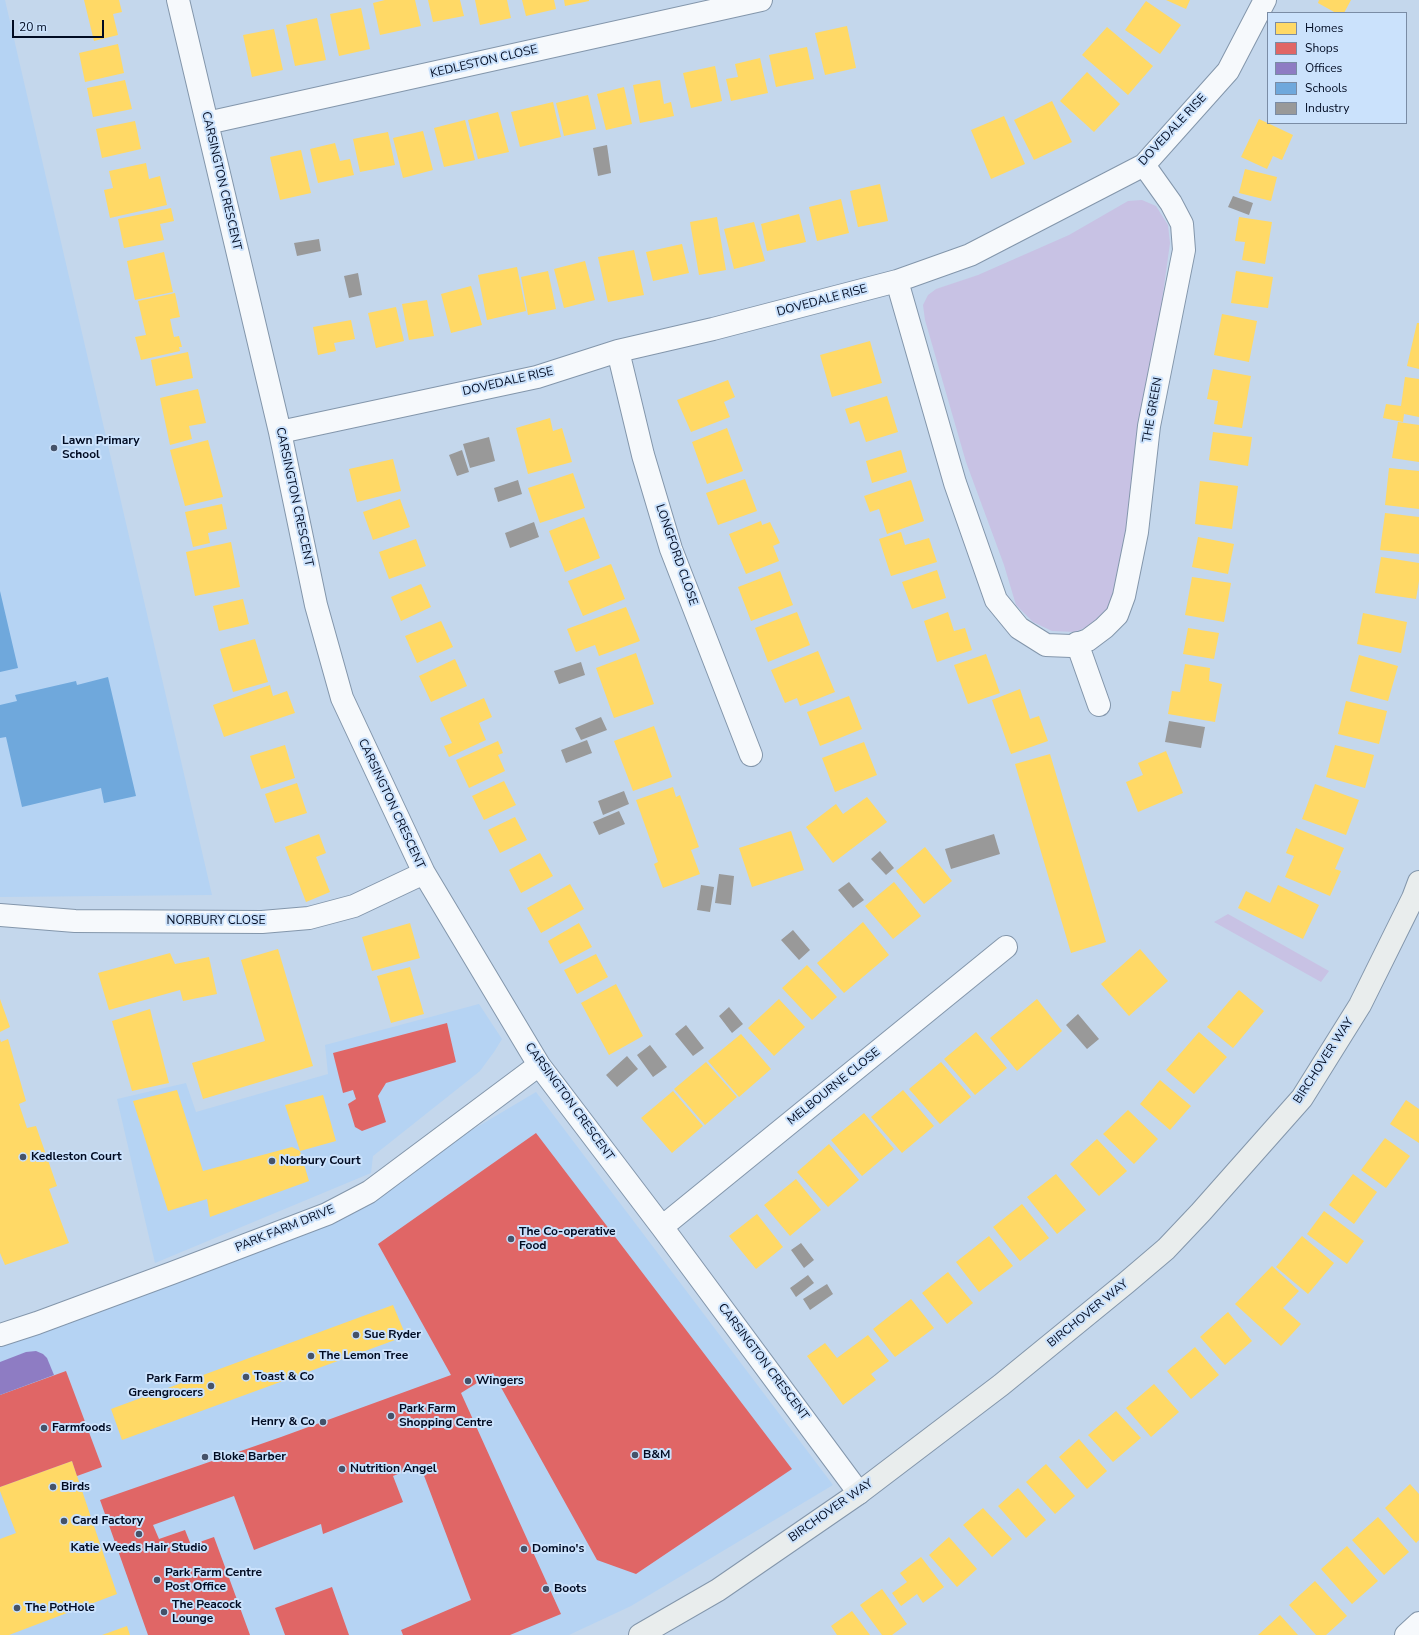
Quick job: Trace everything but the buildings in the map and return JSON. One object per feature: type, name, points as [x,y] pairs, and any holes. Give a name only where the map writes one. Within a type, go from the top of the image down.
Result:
[{"type":"street","name":"CARSINGTON CRESCENT","points":[[178,0],[280,432],[316,605],[342,698],[424,874],[539,1065],[662,1227],[859,1492]]},
{"type":"street","name":"KEDLESTON CLOSE","points":[[208,123],[761,0]]},
{"type":"street","name":"DOVEDALE RISE","points":[[280,432],[536,377],[618,351],[713,329],[897,281],[970,255],[1144,165],[1228,71],[1265,0]]},
{"type":"street","name":"THE GREEN","points":[[897,281],[955,483],[996,600],[1019,628],[1046,645],[1071,646],[1088,640],[1104,628],[1117,615],[1124,596],[1137,532],[1149,426],[1184,250],[1182,224],[1171,203],[1144,165]]},
{"type":"street","name":"LONGFORD CLOSE","points":[[618,351],[643,455],[671,549],[751,755]]},
{"type":"street","points":[[1077,643],[1099,704]]},
{"type":"street","name":"NORBURY CLOSE","points":[[0,915],[75,920],[262,922],[309,918],[354,906],[424,874]]},
{"type":"street","name":"BIRCHOVER WAY","points":[[640,1635],[718,1590],[859,1492],[1001,1385],[1166,1249],[1201,1212],[1302,1098],[1360,1005],[1419,882]]},
{"type":"street","name":"MELBOURNE CLOSE","points":[[662,1227],[1006,947]]},
{"type":"street","name":"PARK FARM DRIVE","points":[[0,1335],[37,1323],[327,1214],[369,1192],[539,1065]]},
{"type":"street","points":[[1406,1635],[1419,1624]]},
{"type":"shaded area","name":"Lawn Primary School","points":[[0,0],[5,0],[212,895],[0,897]]},
{"type":"shaded area","points":[[1142,200],[1156,206],[1168,225],[1170,243],[1157,337],[1118,580],[1110,607],[1094,624],[1075,632],[1052,631],[1033,622],[1016,605],[1004,565],[966,462],[925,320],[923,305],[928,295],[936,289],[978,275],[1069,235],[1128,201]]},
{"type":"shaded area","points":[[1228,914],[1329,971],[1321,982],[1214,922]]},
{"type":"shaded area","points":[[479,1004],[502,1039],[494,1052],[480,1071],[373,1156],[371,1173],[155,1263],[117,1099],[186,1083],[196,1112],[328,1074],[325,1045]]},
{"type":"shaded area","name":"Park Farm Shopping Centre","points":[[536,1092],[833,1485],[631,1606],[569,1635],[0,1635],[0,1347],[349,1203]]},
{"type":"place","name":"Lawn Primary School","points":[[54,448]]},
{"type":"place","name":"Kedleston Court","points":[[23,1157]]},
{"type":"place","name":"Norbury Court","points":[[272,1161]]},
{"type":"place","name":"The Co-operative Food","points":[[511,1239]]},
{"type":"place","name":"Sue Ryder","points":[[356,1335]]},
{"type":"place","name":"The Lemon Tree","points":[[311,1356]]},
{"type":"place","name":"Toast & Co","points":[[246,1377]]},
{"type":"place","name":"Wingers","points":[[468,1381]]},
{"type":"place","name":"Park Farm Greengrocers","points":[[211,1386]]},
{"type":"place","name":"Park Farm Shopping Centre","points":[[391,1416]]},
{"type":"place","name":"Henry & Co","points":[[323,1422]]},
{"type":"place","name":"Farmfoods","points":[[44,1428]]},
{"type":"place","name":"B&M","points":[[635,1455]]},
{"type":"place","name":"Bloke Barber","points":[[205,1457]]},
{"type":"place","name":"Nutrition Angel","points":[[342,1469]]},
{"type":"place","name":"Birds","points":[[53,1487]]},
{"type":"place","name":"Card Factory","points":[[64,1521]]},
{"type":"place","name":"Katie Weeds Hair Studio","points":[[139,1534]]},
{"type":"place","name":"Domino's","points":[[524,1549]]},
{"type":"place","name":"Park Farm Centre Post Office","points":[[157,1580]]},
{"type":"place","name":"Boots","points":[[546,1589]]},
{"type":"place","name":"The PotHole","points":[[17,1608]]},
{"type":"place","name":"The Peacock Lounge","points":[[164,1612]]}]
